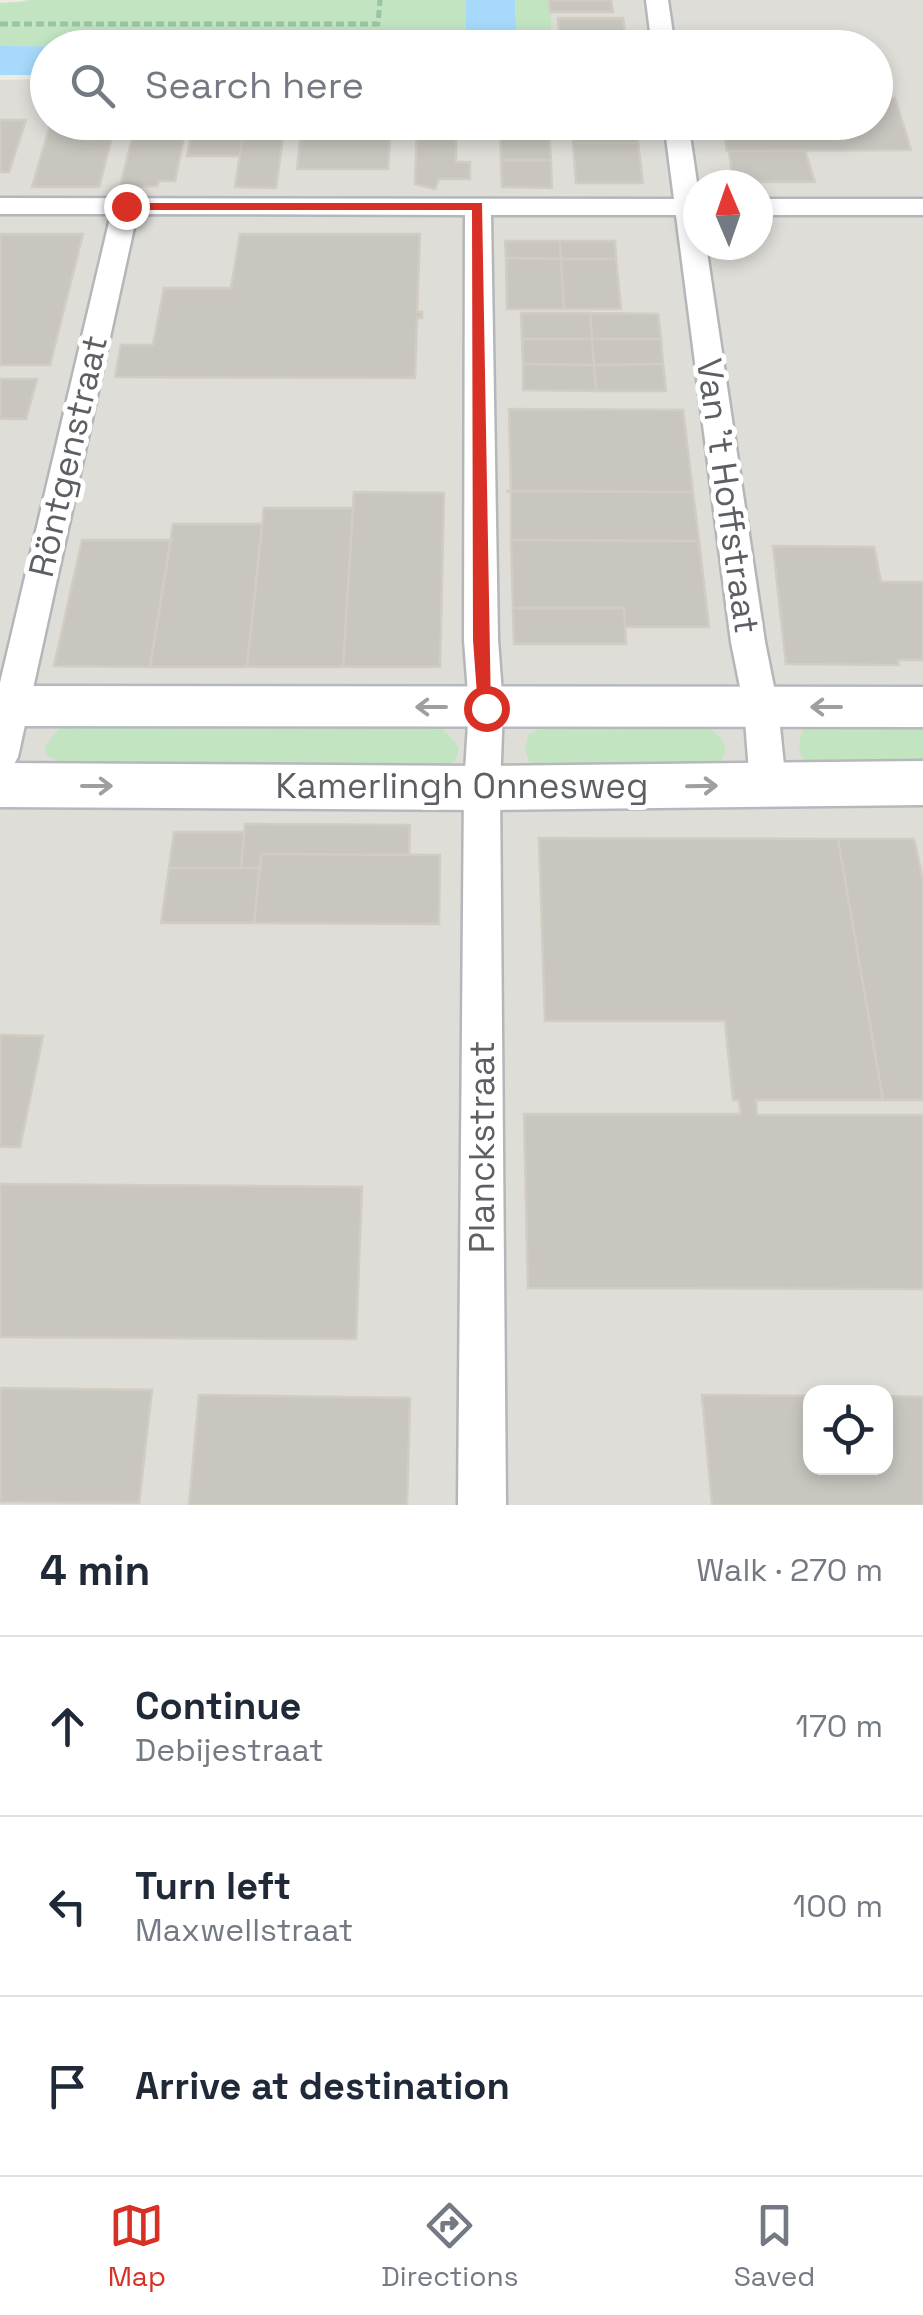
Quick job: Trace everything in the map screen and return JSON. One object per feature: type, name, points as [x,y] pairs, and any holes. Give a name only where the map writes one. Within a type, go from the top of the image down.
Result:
[{"type":"street","points":[[657,0],[661,30]]},
{"type":"street","name":"Van 't Hoffstraat","points":[[680,140],[686,170]]},
{"type":"street","points":[[0,206],[683,207]]},
{"type":"street","name":"Röntgenstraat","points":[[7,706],[126,206]]},
{"type":"street","name":"Planckstraat","points":[[478,206],[481,640],[486,708],[482,788],[482,1505]]},
{"type":"street","points":[[773,207],[923,207]]},
{"type":"street","name":"Van 't Hoffstraat","points":[[701,260],[768,785]]},
{"type":"street","points":[[0,757],[7,706],[923,707]]},
{"type":"street","name":"Kamerlingh Onnesweg","points":[[0,785],[482,788],[923,783]]},
{"type":"path","points":[[0,24],[378,24],[380,0]]},
{"type":"shaded area","points":[[533,0],[923,0],[923,1505],[0,1505],[0,80],[30,79],[30,140],[893,140],[893,30],[533,30]]},
{"type":"green space","points":[[22,0],[466,0],[466,30],[30,30],[30,46],[0,46],[0,3],[30,1]]},
{"type":"green space","points":[[515,0],[552,0],[551,30],[516,30]]},
{"type":"green space","points":[[923,719],[923,769],[830,771],[811,766],[801,755],[799,742],[809,721]]},
{"type":"green space","points":[[65,722],[440,726],[459,747],[456,760],[443,769],[63,764],[45,754],[46,744]]},
{"type":"green space","points":[[549,724],[702,724],[721,738],[725,749],[714,769],[543,769],[529,762],[525,750],[528,735]]},
{"type":"water","points":[[466,0],[515,0],[516,30],[466,30]]},
{"type":"water","points":[[0,46],[30,46],[30,75],[0,75]]},
{"type":"building","points":[[549,0],[611,0],[613,12],[550,12]]},
{"type":"building","points":[[558,18],[623,18],[625,30],[559,30]]},
{"type":"building","points":[[893,98],[911,150],[727,151],[725,140],[893,140]]},
{"type":"building","points":[[0,120],[26,120],[9,172],[0,172]]},
{"type":"building","points":[[46,140],[111,140],[99,187],[32,187]]},
{"type":"building","points":[[132,140],[183,140],[175,181],[159,181],[157,186],[120,187]]},
{"type":"building","points":[[190,140],[242,140],[240,156],[187,156]]},
{"type":"building","points":[[242,140],[283,140],[276,188],[235,187]]},
{"type":"building","points":[[300,140],[390,140],[388,169],[297,169]]},
{"type":"building","points":[[416,140],[456,140],[456,162],[470,162],[470,179],[439,179],[435,189],[415,184]]},
{"type":"building","points":[[500,140],[549,140],[551,160],[501,160]]},
{"type":"building","points":[[573,140],[638,143],[573,143]]},
{"type":"building","points":[[573,143],[638,143],[643,183],[576,183]]},
{"type":"building","points":[[729,151],[805,151],[815,182],[773,182],[773,170],[731,170]]},
{"type":"building","points":[[501,160],[551,160],[552,188],[502,187]]},
{"type":"building","points":[[0,234],[83,234],[50,365],[0,365]]},
{"type":"building","points":[[240,234],[420,234],[417,312],[422,312],[422,318],[417,318],[415,378],[115,377],[121,345],[153,345],[164,288],[231,288]]},
{"type":"building","points":[[505,241],[560,241],[561,259],[506,258]]},
{"type":"building","points":[[560,241],[615,241],[616,259],[561,259]]},
{"type":"building","points":[[506,258],[561,259],[564,309],[507,309]]},
{"type":"building","points":[[561,259],[616,259],[621,309],[564,309]]},
{"type":"building","points":[[521,313],[590,313],[592,339],[522,339]]},
{"type":"building","points":[[590,313],[658,314],[661,339],[592,339]]},
{"type":"building","points":[[522,339],[592,339],[594,365],[523,364]]},
{"type":"building","points":[[592,339],[661,339],[663,364],[594,365]]},
{"type":"building","points":[[523,364],[594,365],[596,391],[523,390]]},
{"type":"building","points":[[663,364],[666,391],[596,391],[594,365]]},
{"type":"building","points":[[0,379],[37,379],[26,419],[0,419]]},
{"type":"building","points":[[509,409],[683,410],[693,492],[511,491]]},
{"type":"building","points":[[506,491],[693,492],[699,541],[511,540],[511,492]]},
{"type":"building","points":[[354,492],[444,493],[440,667],[343,667]]},
{"type":"building","points":[[264,508],[353,508],[343,667],[247,667]]},
{"type":"building","points":[[173,524],[262,524],[247,667],[150,667]]},
{"type":"building","points":[[82,540],[171,540],[150,667],[54,666]]},
{"type":"building","points":[[511,540],[699,541],[709,627],[625,627],[624,608],[513,608]]},
{"type":"building","points":[[773,546],[874,547],[881,582],[923,582],[923,660],[898,660],[899,665],[786,664]]},
{"type":"building","points":[[513,608],[624,608],[626,644],[514,644]]},
{"type":"building","points":[[245,824],[410,825],[409,855],[261,854],[260,868],[241,868]]},
{"type":"building","points":[[174,832],[244,832],[241,868],[169,868]]},
{"type":"building","points":[[539,838],[838,839],[883,1100],[756,1100],[757,1115],[923,1115],[923,1289],[528,1288],[524,1114],[741,1114],[739,1100],[733,1100],[725,1021],[545,1021]]},
{"type":"building","points":[[838,839],[914,839],[923,880],[923,1100],[883,1100]]},
{"type":"building","points":[[261,854],[440,855],[439,924],[254,923]]},
{"type":"building","points":[[169,868],[260,868],[254,923],[161,923]]},
{"type":"building","points":[[0,1035],[43,1036],[20,1147],[0,1147]]},
{"type":"building","points":[[0,1184],[362,1187],[356,1339],[0,1337]]},
{"type":"building","points":[[0,1388],[152,1390],[139,1503],[0,1502]]},
{"type":"building","points":[[199,1395],[410,1398],[407,1505],[189,1505]]},
{"type":"building","points":[[702,1395],[803,1396],[803,1475],[893,1475],[893,1396],[923,1397],[923,1505],[712,1505]]},
{"type":"route","points":[[126,206],[478,206],[481,640],[486,708]]}]
